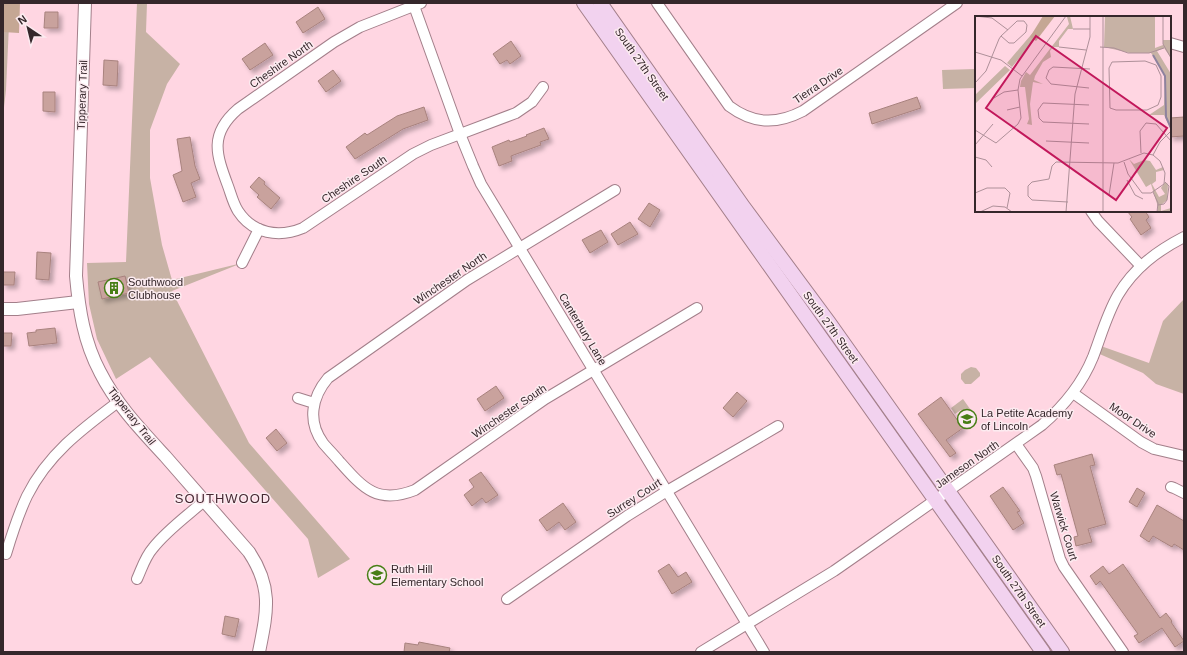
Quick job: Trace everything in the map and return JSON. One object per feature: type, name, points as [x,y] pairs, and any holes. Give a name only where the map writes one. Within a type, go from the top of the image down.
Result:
[{"type":"main road","name":"South 27th Street","points":[[584,3],[1043,652]]},
{"type":"main road","name":"South 27th Street","points":[[600,3],[744,208],[825,318],[1062,652]]},
{"type":"street","name":"Tipperary Trail","points":[[85,3],[76,276],[82,326],[100,372],[118,402],[249,552],[255,562],[262,576],[267,603],[259,652]]},
{"type":"street","name":"Tierra Drive","points":[[657,3],[729,106],[746,117],[767,121],[782,119],[803,111],[956,3]]},
{"type":"street","name":"Canterbury Lane","points":[[416,4],[460,134],[482,184],[764,652]]},
{"type":"street","name":"Cheshire North","points":[[227,184],[218,159],[217,150],[220,132],[224,123],[230,116],[334,42],[367,24],[416,4]]},
{"type":"street","points":[[1171,43],[1184,47]]},
{"type":"street","name":"Cheshire South","points":[[227,184],[238,211],[250,224],[259,230],[270,233],[282,234],[294,232],[303,228],[413,154],[431,145],[516,113],[532,102],[543,87]]},
{"type":"street","name":"Winchester North","points":[[338,460],[318,435],[313,414],[317,393],[322,385],[334,373],[467,280],[615,190]]},
{"type":"street","points":[[1092,212],[1098,221],[1141,266]]},
{"type":"street","points":[[242,263],[259,230]]},
{"type":"street","name":"Jameson North","points":[[701,652],[834,571],[1042,425],[1073,393],[1084,376],[1093,358],[1110,311],[1128,281],[1141,266],[1160,250],[1184,237]]},
{"type":"street","points":[[3,309],[17,309],[78,302]]},
{"type":"street","name":"Winchester South","points":[[338,460],[358,482],[375,493],[385,495],[403,494],[415,490],[545,399],[697,308]]},
{"type":"street","name":"Moor Drive","points":[[1073,393],[1141,442],[1154,449],[1184,456]]},
{"type":"street","points":[[298,398],[314,403]]},
{"type":"street","points":[[6,554],[17,518],[27,495],[53,457],[67,442],[118,402]]},
{"type":"street","name":"Surrey Court","points":[[507,599],[627,516],[778,426]]},
{"type":"street","name":"Warwick Court","points":[[1016,444],[1033,468],[1060,559],[1064,567],[1123,652]]},
{"type":"street","points":[[1171,487],[1184,493]]},
{"type":"street","points":[[137,579],[146,557],[153,547],[204,501]]},
{"type":"shaded area","points":[[3,3],[10,3],[6,90],[3,116]]},
{"type":"shaded area","points":[[3,3],[20,3],[19,33],[3,32]]},
{"type":"shaded area","points":[[137,3],[147,3],[146,32],[180,64],[167,84],[150,130],[150,178],[162,245],[172,280],[242,263],[172,291],[249,443],[350,559],[318,578],[308,539],[150,357],[116,379],[97,339],[89,304],[87,263],[126,262]]},
{"type":"shaded area","points":[[975,69],[975,88],[943,89],[942,70]]},
{"type":"shaded area","points":[[1184,299],[1184,394],[1156,384],[1143,373],[1095,352],[1098,345],[1149,363],[1163,321]]},
{"type":"shaded area","points":[[971,367],[976,368],[980,373],[980,376],[971,384],[965,384],[961,379],[961,374]]},
{"type":"shaded area","points":[[963,399],[975,416],[969,421],[961,410],[955,414],[951,408]]},
{"type":"building","points":[[318,7],[325,19],[303,33],[296,22]]},
{"type":"building","points":[[45,12],[58,12],[58,28],[44,28]]},
{"type":"building","points":[[511,41],[521,56],[510,64],[507,60],[500,64],[493,54]]},
{"type":"building","points":[[265,43],[273,55],[250,70],[242,59]]},
{"type":"building","points":[[104,60],[118,61],[117,86],[103,85]]},
{"type":"building","points":[[333,70],[341,81],[326,92],[318,81]]},
{"type":"building","points":[[43,92],[55,92],[55,112],[43,111]]},
{"type":"building","points":[[917,97],[921,108],[872,124],[869,113]]},
{"type":"building","points":[[424,107],[428,120],[403,129],[355,159],[346,147],[365,133],[367,135],[397,116]]},
{"type":"building","points":[[1184,117],[1184,136],[1171,137],[1171,118]]},
{"type":"building","points":[[544,128],[549,139],[540,142],[541,145],[511,156],[512,161],[499,166],[492,147],[509,140],[510,142],[527,136],[526,135]]},
{"type":"building","points":[[190,137],[195,166],[200,179],[191,183],[196,197],[183,202],[173,175],[182,171],[177,139]]},
{"type":"building","points":[[259,177],[265,182],[264,184],[280,198],[271,209],[257,197],[259,195],[250,187]]},
{"type":"building","points":[[649,203],[660,210],[650,227],[638,219]]},
{"type":"building","points":[[1128,212],[1146,212],[1149,217],[1146,220],[1151,228],[1141,235],[1130,219],[1132,217]]},
{"type":"building","points":[[630,222],[638,234],[618,245],[611,234]]},
{"type":"building","points":[[601,230],[608,242],[590,253],[582,240]]},
{"type":"building","points":[[37,252],[51,253],[49,280],[36,279]]},
{"type":"building","points":[[3,272],[15,272],[14,285],[3,285]]},
{"type":"building","name":"Southwood Clubhouse","points":[[125,276],[129,293],[102,299],[98,282]]},
{"type":"building","points":[[55,328],[57,343],[29,346],[27,333],[36,332],[36,330]]},
{"type":"building","points":[[3,333],[12,333],[11,346],[3,346]]},
{"type":"building","points":[[496,386],[504,398],[485,411],[477,399]]},
{"type":"building","points":[[737,392],[747,401],[733,417],[723,408]]},
{"type":"building","name":"La Petite Academy of Lincoln","points":[[941,397],[963,428],[946,440],[956,453],[950,457],[918,414]]},
{"type":"building","points":[[276,429],[287,443],[277,451],[266,438]]},
{"type":"building","points":[[1092,454],[1095,465],[1090,466],[1106,524],[1088,529],[1092,542],[1076,546],[1074,537],[1078,536],[1061,474],[1057,475],[1054,465]]},
{"type":"building","points":[[481,472],[498,495],[486,503],[482,498],[472,506],[464,495],[474,487],[469,480]]},
{"type":"building","points":[[1003,487],[1020,511],[1017,512],[1024,523],[1013,530],[990,496]]},
{"type":"building","points":[[1137,488],[1145,493],[1137,507],[1129,502]]},
{"type":"building","points":[[563,503],[576,522],[565,530],[559,522],[547,531],[539,520]]},
{"type":"building","points":[[1157,505],[1184,521],[1184,550],[1174,544],[1172,547],[1153,536],[1149,542],[1140,536]]},
{"type":"building","points":[[669,564],[678,577],[686,572],[692,582],[672,594],[658,571]]},
{"type":"building","points":[[1123,564],[1160,618],[1166,613],[1184,641],[1175,647],[1162,628],[1139,643],[1134,636],[1138,634],[1100,581],[1096,585],[1090,576],[1103,566],[1109,574]]},
{"type":"building","points":[[225,616],[239,619],[235,637],[222,634]]},
{"type":"building","points":[[419,642],[450,648],[449,652],[404,652],[405,643],[418,645]]},
{"type":"place","name":"Southwood Clubhouse","points":[[114,288]]},
{"type":"place","name":"La Petite Academy of Lincoln","points":[[967,419]]},
{"type":"place","name":"Ruth Hill Elementary School","points":[[377,575]]},
{"type":"district","name":"SOUTHWOOD","points":[[223,498]]}]
